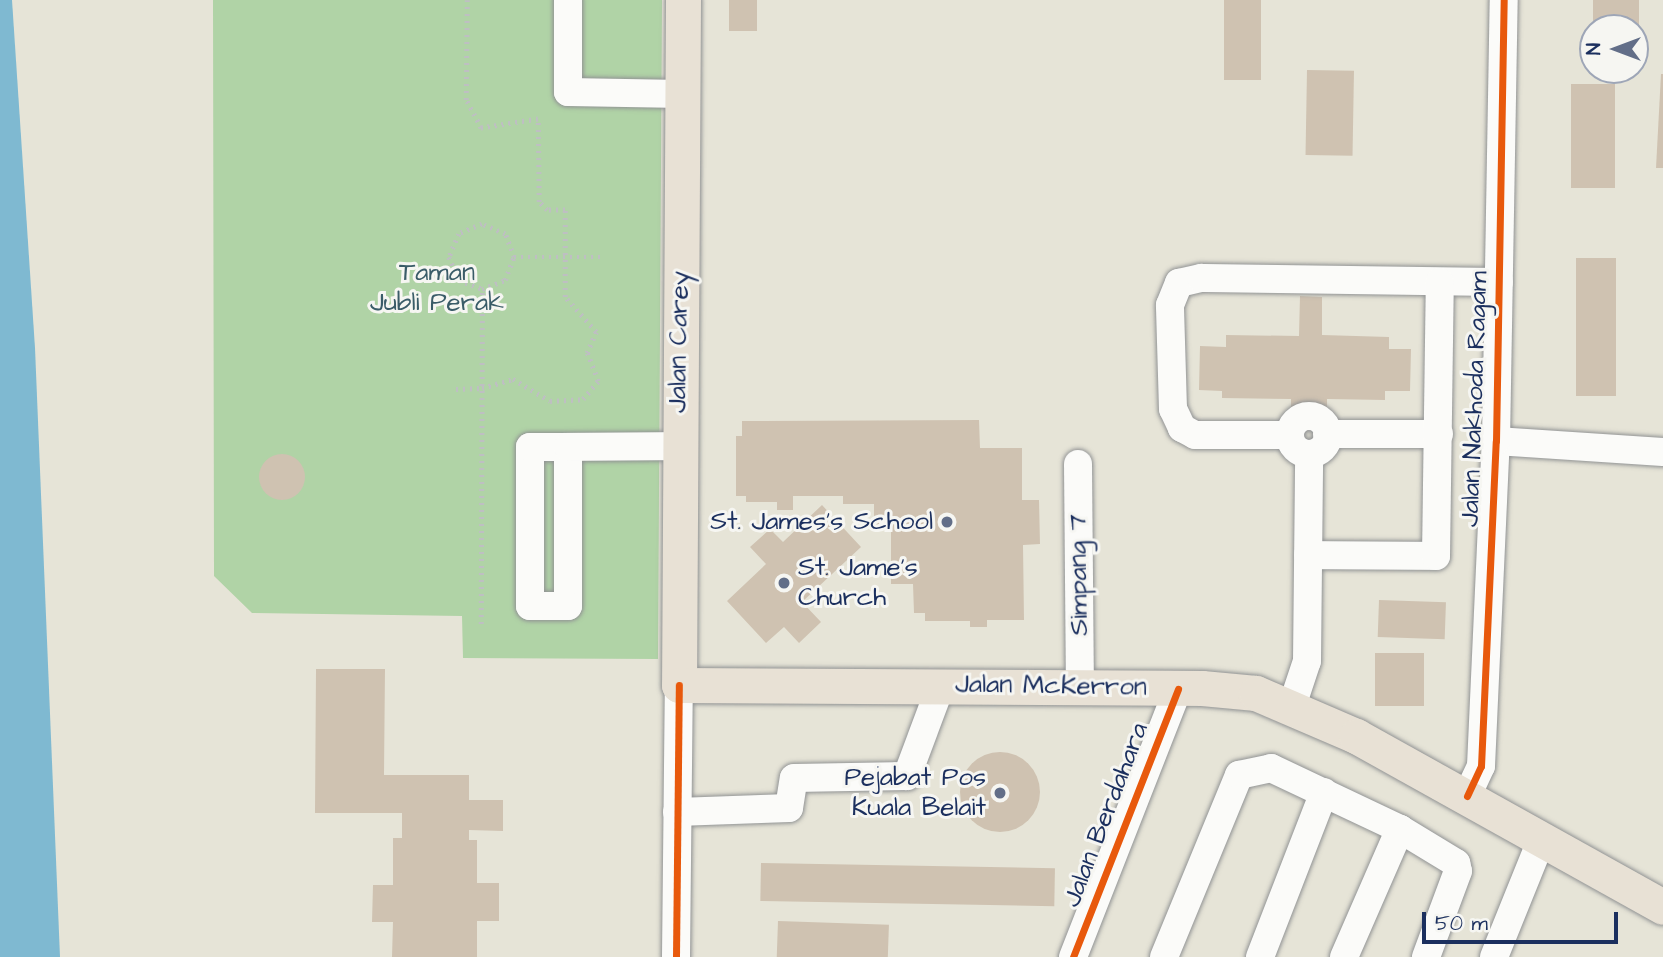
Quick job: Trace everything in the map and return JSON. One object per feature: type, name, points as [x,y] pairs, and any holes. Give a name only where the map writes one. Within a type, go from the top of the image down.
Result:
[{"type":"main road","name":"Jalan Carey","points":[[679,685],[677,446],[683,0]]},
{"type":"main road","name":"Jalan McKerron","points":[[679,685],[941,685],[1242,690],[1292,706],[1467,796],[1663,907]]},
{"type":"street","points":[[568,0],[568,93],[683,94]]},
{"type":"street","name":"Jalan Nakhoda Ragam","points":[[1467,796],[1481,766],[1496,441],[1504,0]]},
{"type":"street","points":[[1439,434],[1309,441],[1195,435],[1181,428],[1173,409],[1170,304],[1179,283],[1201,278],[1499,282]]},
{"type":"street","points":[[1308,555],[1436,556],[1440,282]]},
{"type":"street","points":[[1292,706],[1307,661],[1309,441]]},
{"type":"street","points":[[1496,441],[1663,452]]},
{"type":"street","points":[[568,447],[568,606],[530,606],[530,447],[677,446]]},
{"type":"street","name":"Simpang 7","points":[[1078,464],[1080,687]]},
{"type":"street","points":[[676,957],[679,685]]},
{"type":"street","points":[[677,813],[789,808],[794,778],[907,776],[941,685]]},
{"type":"street","name":"Jalan Berdahara","points":[[1073,957],[1178,689]]},
{"type":"street","points":[[1164,957],[1239,775],[1271,768],[1400,830],[1459,867],[1426,957]]},
{"type":"street","points":[[1260,957],[1324,792]]},
{"type":"street","points":[[1344,957],[1400,830]]},
{"type":"street","points":[[1494,957],[1542,838]]},
{"type":"path","points":[[456,389],[482,388],[513,379],[550,401],[583,399],[598,381],[587,353],[596,332],[565,297],[565,210],[547,210],[539,202],[538,118],[481,128],[466,100],[467,0]]},
{"type":"path","points":[[469,227],[494,227],[505,234],[514,257],[505,280],[482,289],[469,287],[452,269],[449,257],[459,234],[469,227]]},
{"type":"path","points":[[514,257],[603,257]]},
{"type":"path","points":[[481,624],[482,289]]},
{"type":"green space","name":"Taman Jubli Perak","points":[[213,0],[662,0],[658,659],[463,658],[462,616],[252,613],[214,576]]},
{"type":"water","points":[[0,0],[12,0],[35,348],[60,957],[0,957]]},
{"type":"building","points":[[729,0],[757,0],[757,31],[729,31]]},
{"type":"building","points":[[1224,0],[1261,0],[1261,80],[1224,80]]},
{"type":"building","points":[[1593,0],[1639,0],[1639,14],[1593,14]]},
{"type":"building","points":[[1307,70],[1354,71],[1353,156],[1306,155]]},
{"type":"building","points":[[1661,74],[1663,168],[1656,168]]},
{"type":"building","points":[[1571,84],[1615,84],[1615,188],[1571,188]]},
{"type":"building","points":[[1576,258],[1616,258],[1616,396],[1576,396]]},
{"type":"building","points":[[1300,296],[1322,297],[1322,335],[1389,337],[1389,349],[1411,349],[1410,391],[1385,391],[1385,400],[1327,399],[1327,422],[1307,431],[1291,421],[1291,399],[1222,398],[1222,391],[1199,390],[1200,346],[1226,347],[1226,335],[1299,336]]},
{"type":"building","name":"St. James's School","points":[[979,420],[980,448],[1022,448],[1022,500],[1039,500],[1040,544],[1023,545],[1024,620],[987,620],[987,627],[970,627],[970,621],[925,621],[925,613],[914,613],[913,584],[891,584],[891,525],[874,526],[874,504],[843,504],[843,496],[793,496],[793,510],[777,510],[777,502],[746,502],[746,496],[736,496],[736,436],[742,436],[742,421]]},
{"type":"building","points":[[282,454],[298,461],[305,477],[298,493],[282,500],[266,493],[259,477],[266,461]]},
{"type":"building","name":"St. Jame's Church","points":[[822,505],[861,547],[802,602],[821,622],[799,643],[784,627],[766,643],[727,601],[766,564],[750,547],[770,529],[783,542]]},
{"type":"building","points":[[1379,600],[1446,602],[1445,639],[1378,637]]},
{"type":"building","points":[[1375,653],[1424,653],[1424,706],[1375,706]]},
{"type":"building","points":[[316,669],[385,669],[384,775],[469,775],[469,800],[503,800],[503,831],[469,830],[469,840],[477,840],[477,883],[499,883],[499,921],[477,921],[477,957],[392,957],[393,922],[372,922],[373,885],[393,885],[393,838],[402,838],[402,813],[315,813]]},
{"type":"building","name":"Pejabat Pos Kuala Belait","points":[[1000,752],[1015,755],[1028,764],[1037,777],[1040,792],[1037,807],[1028,820],[1015,829],[1000,832],[985,829],[972,820],[963,807],[960,792],[963,777],[972,764],[985,755]]},
{"type":"building","points":[[761,863],[1055,868],[1054,906],[760,901]]},
{"type":"building","points":[[778,921],[889,925],[888,957],[777,957]]},
{"type":"cycle path","points":[[1467,796],[1481,766],[1496,441],[1504,0]]},
{"type":"cycle path","points":[[676,957],[679,685]]},
{"type":"cycle path","points":[[1073,957],[1178,689]]},
{"type":"place","name":"St. James's School","points":[[947,522]]},
{"type":"place","name":"St. Jame's Church","points":[[784,583]]},
{"type":"place","name":"Pejabat Pos Kuala Belait","points":[[1000,793]]}]
